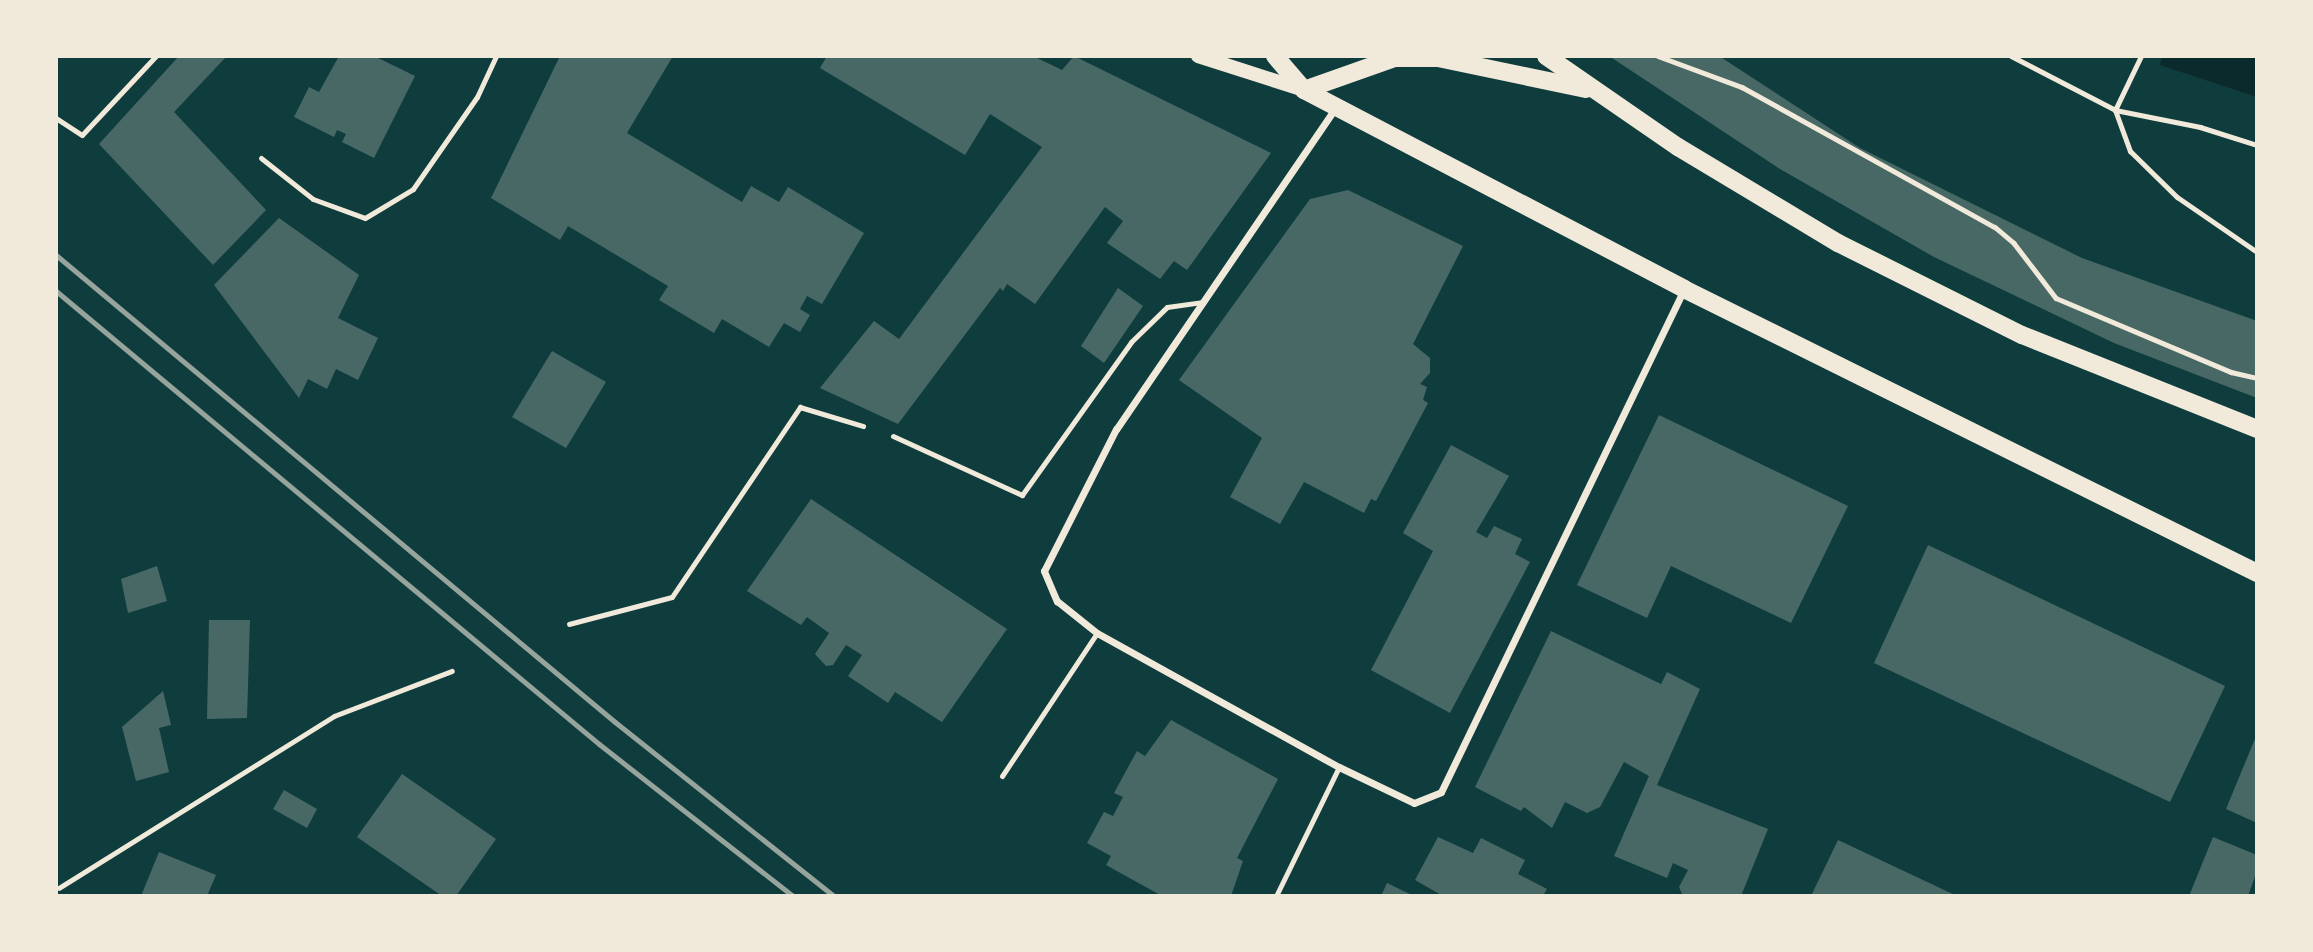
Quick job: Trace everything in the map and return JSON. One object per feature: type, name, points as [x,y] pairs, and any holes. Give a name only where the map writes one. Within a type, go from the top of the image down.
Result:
[{"type":"main road","points":[[1198,56],[1304,90],[1684,289],[2257,573]]},
{"type":"main road","points":[[1275,56],[1304,90]]},
{"type":"main road","points":[[1546,56],[1590,90],[1838,243],[2022,335],[2257,429]]},
{"type":"main road","points":[[1304,90],[1395,58],[1438,58],[1590,90]]},
{"type":"street","points":[[1336,107],[1298,168],[1116,429],[1044,571],[1057,601],[1097,633],[1339,767],[1414,803],[1441,792],[1684,289]]},
{"type":"lane","points":[[261,158],[313,199],[365,218],[413,190],[477,97],[496,56]]},
{"type":"lane","points":[[2011,56],[2115,110],[2200,127],[2257,145]]},
{"type":"lane","points":[[2141,56],[2115,110],[2130,151],[2177,197],[2257,252]]},
{"type":"lane","points":[[893,436],[1022,495],[1131,342],[1167,307],[1202,302]]},
{"type":"lane","points":[[1002,776],[1097,633]]},
{"type":"lane","points":[[1276,896],[1339,767]]},
{"type":"path","points":[[56,118],[82,135],[156,56]]},
{"type":"path","points":[[1658,56],[1742,87],[1995,227],[2014,243],[2056,298],[2231,372],[2257,378]]},
{"type":"path","points":[[569,624],[673,597],[800,407],[893,436]]},
{"type":"path","points":[[60,887],[334,716],[452,671]]},
{"type":"water","points":[[2162,56],[2257,56],[2257,97],[2160,65]]},
{"type":"building","points":[[179,56],[227,56],[174,112],[266,210],[213,265],[99,144]]},
{"type":"building","points":[[339,56],[374,56],[415,76],[374,158],[342,142],[346,134],[337,130],[334,137],[294,117],[309,87],[319,92]]},
{"type":"building","points":[[560,56],[673,56],[627,133],[742,202],[751,186],[779,202],[788,187],[864,233],[822,304],[807,296],[800,309],[810,315],[800,332],[784,323],[769,347],[722,319],[714,333],[659,300],[668,286],[568,226],[560,240],[491,198]]},
{"type":"building","points":[[827,56],[1033,56],[1062,70],[1074,56],[1271,153],[1187,270],[1174,261],[1160,279],[1107,243],[1123,221],[1105,207],[1035,304],[1007,284],[1003,291],[1000,288],[898,424],[820,388],[874,321],[899,339],[1042,147],[990,114],[965,155],[820,68]]},
{"type":"building","points":[[1609,56],[1719,56],[1860,148],[2082,258],[2257,321],[2257,398],[2114,343],[1934,257],[1780,169]]},
{"type":"building","points":[[1348,190],[1463,246],[1413,344],[1430,358],[1430,373],[1420,384],[1427,387],[1423,400],[1428,403],[1376,501],[1371,499],[1364,513],[1304,482],[1280,524],[1230,497],[1262,438],[1179,380],[1310,199]]},
{"type":"building","points":[[279,218],[359,275],[338,318],[378,338],[358,380],[336,369],[327,389],[308,379],[299,398],[214,285]]},
{"type":"building","points":[[1118,288],[1143,306],[1104,363],[1081,346]]},
{"type":"building","points":[[552,351],[606,382],[566,448],[512,417]]},
{"type":"building","points":[[1659,415],[1848,506],[1791,623],[1671,566],[1647,618],[1577,585]]},
{"type":"building","points":[[1451,445],[1509,476],[1476,532],[1487,538],[1494,526],[1522,539],[1515,554],[1530,562],[1450,713],[1371,670],[1433,551],[1403,533]]},
{"type":"building","points":[[811,499],[1007,629],[942,722],[895,692],[888,703],[848,676],[862,655],[846,645],[833,665],[826,666],[815,654],[829,633],[807,617],[801,625],[747,591]]},
{"type":"building","points":[[1928,545],[2225,686],[2170,802],[1874,663]]},
{"type":"building","points":[[157,566],[167,601],[128,613],[121,579]]},
{"type":"building","points":[[209,620],[250,620],[247,718],[207,719]]},
{"type":"building","points":[[1551,631],[1661,684],[1667,672],[1700,689],[1657,785],[1768,829],[1741,896],[1683,896],[1679,887],[1688,870],[1673,863],[1667,878],[1614,856],[1649,776],[1624,762],[1600,807],[1587,813],[1565,802],[1552,828],[1524,807],[1521,811],[1475,787]]},
{"type":"building","points":[[163,691],[171,725],[159,728],[169,772],[136,781],[122,727]]},
{"type":"building","points":[[1171,720],[1278,779],[1237,858],[1243,861],[1231,896],[1162,896],[1106,865],[1111,856],[1087,843],[1104,812],[1113,816],[1123,797],[1114,793],[1137,751],[1145,756]]},
{"type":"building","points":[[2257,734],[2257,823],[2226,809]]},
{"type":"building","points":[[402,774],[496,839],[456,896],[442,896],[357,837]]},
{"type":"building","points":[[284,790],[317,809],[307,828],[273,809]]},
{"type":"building","points":[[1438,837],[1473,853],[1481,838],[1525,860],[1518,874],[1547,889],[1543,896],[1443,896],[1415,880]]},
{"type":"building","points":[[2213,837],[2257,855],[2257,871],[2248,896],[2189,896]]},
{"type":"building","points":[[1838,840],[1957,896],[1811,896]]},
{"type":"building","points":[[159,852],[216,875],[207,896],[141,896]]},
{"type":"building","points":[[1387,883],[1414,896],[1381,896]]},
{"type":"railway","points":[[56,255],[615,722],[834,896]]},
{"type":"railway","points":[[56,291],[599,744],[793,896]]}]
